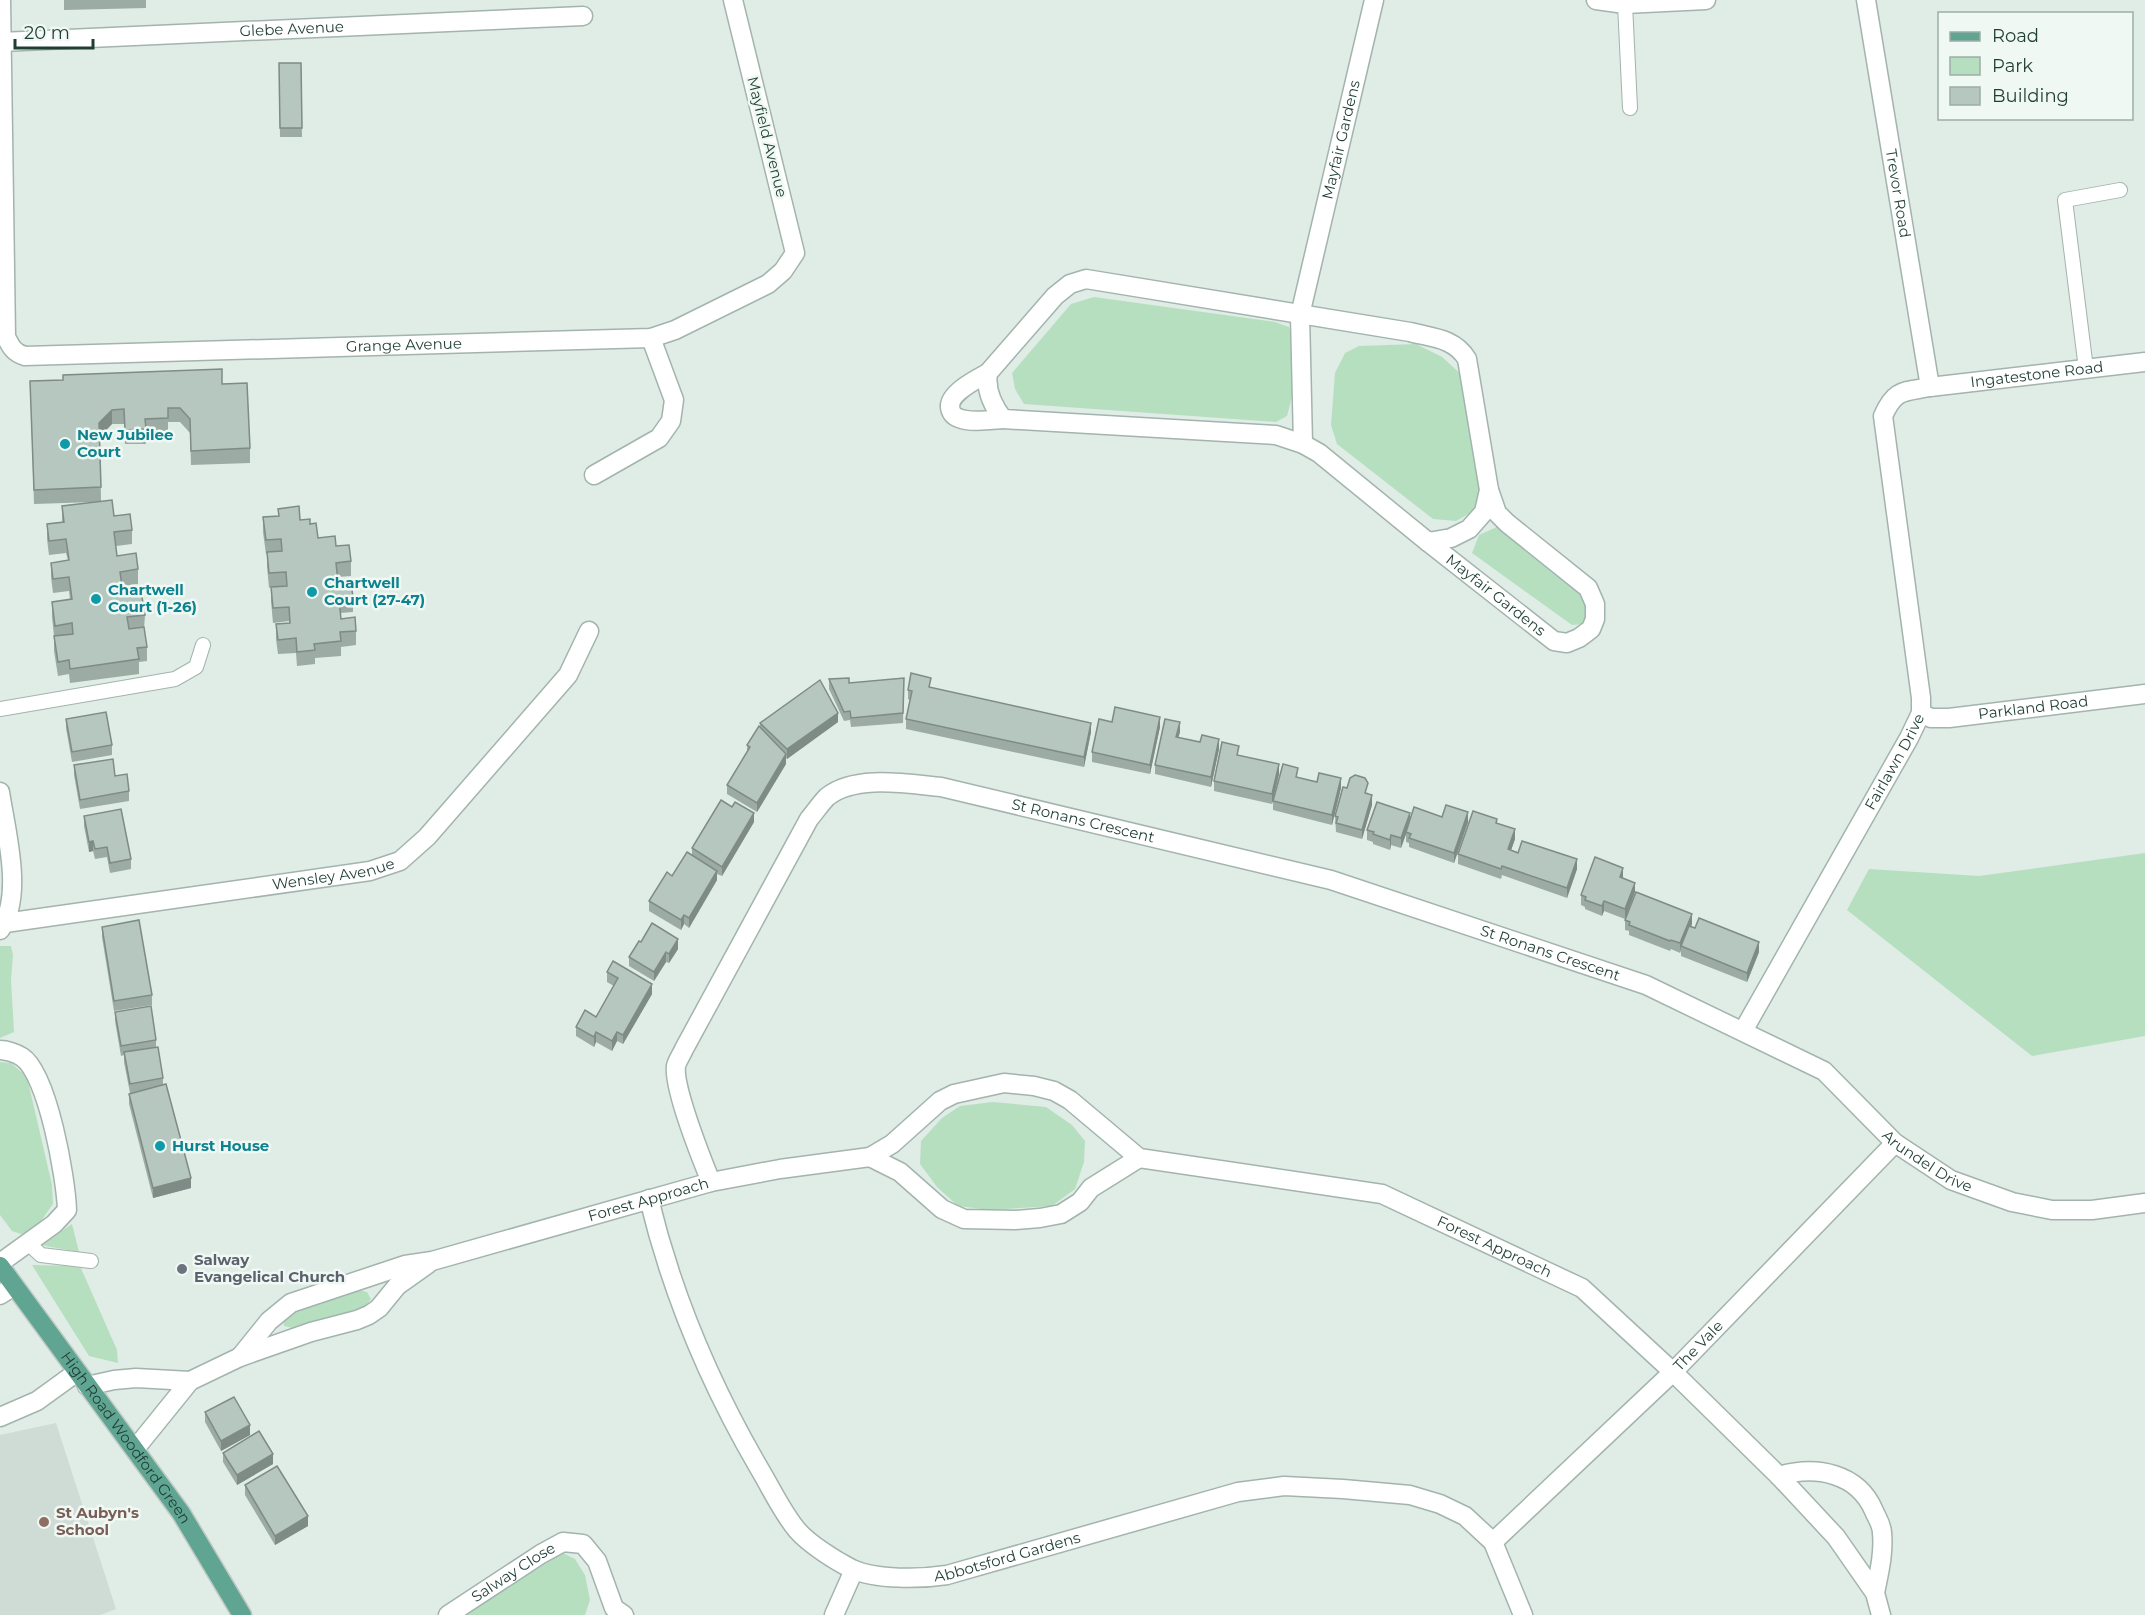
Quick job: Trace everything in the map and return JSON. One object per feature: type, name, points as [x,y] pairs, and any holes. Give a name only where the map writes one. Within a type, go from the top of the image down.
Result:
[{"type":"main road","name":"High Road Woodford Green","points":[[0,1264],[7,1290],[82,1379],[135,1449],[181,1513],[242,1615]]},
{"type":"street","points":[[1,0],[2,42]]},
{"type":"street","name":"Mayfield Avenue","points":[[733,0],[795,253],[783,271]]},
{"type":"street","name":"Mayfair Gardens","points":[[1303,444],[1300,315],[1374,0]]},
{"type":"street","points":[[1596,0],[1625,4],[1706,0]]},
{"type":"street","name":"Trevor Road","points":[[1866,0],[1930,387]]},
{"type":"street","name":"Glebe Avenue","points":[[2,42],[583,16]]},
{"type":"street","name":"Grange Avenue","points":[[2,42],[6,337],[12,348],[24,356],[651,338],[675,330],[768,284],[783,271]]},
{"type":"street","name":"Mayfair Gardens","points":[[1086,279],[1300,315],[1410,332],[1446,341],[1460,348],[1467,359],[1490,490],[1497,513],[1507,524],[1588,588],[1595,604],[1595,619],[1591,629],[1567,643],[1554,641],[1319,453],[1303,444],[1276,435],[1004,419],[966,420],[951,412],[950,406],[953,398],[959,391],[988,374],[1055,296],[1070,284],[1086,279]]},
{"type":"street","points":[[594,475],[659,438],[671,421],[674,400],[651,338]]},
{"type":"street","name":"Ingatestone Road","points":[[1930,387],[2145,362]]},
{"type":"street","points":[[988,374],[986,386],[995,409],[1004,419]]},
{"type":"street","name":"Fairlawn Drive","points":[[1743,1031],[1921,713],[1883,416],[1890,399],[1903,392],[1930,387]]},
{"type":"street","name":"Mayfair Gardens","points":[[1428,542],[1451,538],[1469,529],[1484,512],[1490,490]]},
{"type":"street","name":"Wensley Avenue","points":[[2,927],[370,871],[400,861],[427,837],[568,675],[589,631]]},
{"type":"street","name":"Parkland Road","points":[[1921,713],[1931,718],[1949,717],[2145,694]]},
{"type":"street","name":"St Ronans Crescent","points":[[711,1182],[680,1090],[676,1066],[809,819],[827,797],[850,784],[895,783],[941,787],[1331,880],[1646,985],[1743,1031]]},
{"type":"street","points":[[0,792],[10,854],[13,891],[2,927]]},
{"type":"street","name":"Arundel Drive","points":[[1743,1031],[1824,1071],[1895,1143],[1951,1180],[2012,1202],[2052,1210],[2144,1210]]},
{"type":"street","points":[[0,1050],[23,1057],[34,1072],[51,1117],[67,1210],[54,1224],[0,1264]]},
{"type":"street","name":"Forest Approach","points":[[240,1357],[269,1321],[291,1303],[405,1265],[432,1261],[711,1182],[780,1169],[870,1157],[892,1144],[947,1097],[1004,1083],[1034,1086],[1054,1091],[1070,1100],[1138,1158],[1382,1194],[1582,1288],[1673,1372],[1779,1476],[1836,1536],[1875,1593],[1881,1615]]},
{"type":"street","name":"The Vale","points":[[1493,1542],[1673,1372],[1895,1143]]},
{"type":"street","points":[[870,1157],[900,1172],[942,1209],[964,1219],[1015,1220],[1061,1214],[1080,1202],[1091,1188],[1138,1158]]},
{"type":"street","name":"Abbotsford Gardens","points":[[649,1199],[688,1325],[729,1416],[780,1504],[798,1530],[824,1551],[854,1570],[919,1579],[947,1575],[1238,1492],[1284,1486],[1343,1489],[1410,1495],[1440,1504],[1465,1516],[1493,1542],[1523,1615]]},
{"type":"street","name":"Forest Approach","points":[[135,1449],[190,1381],[240,1357],[369,1315],[379,1308],[398,1286],[432,1261]]},
{"type":"street","name":"Forest Approach","points":[[82,1379],[136,1378],[190,1381]]},
{"type":"street","points":[[1,1417],[82,1379]]},
{"type":"street","name":"Forest Approach","points":[[1779,1476],[1816,1471],[1837,1475],[1860,1490],[1871,1504],[1882,1530],[1882,1558],[1875,1593]]},
{"type":"street","name":"Salway Close","points":[[448,1615],[562,1542],[583,1544],[597,1561],[613,1613]]},
{"type":"street","points":[[834,1615],[854,1570]]},
{"type":"lane","points":[[1625,4],[1630,108]]},
{"type":"lane","points":[[2086,369],[2065,200],[2120,189]]},
{"type":"lane","points":[[0,709],[175,679],[196,667],[202,645]]},
{"type":"lane","points":[[28,1244],[41,1255],[90,1262]]},
{"type":"shaded area","name":"St Aubyn's School","points":[[56,1423],[116,1609],[100,1615],[0,1615],[0,1435]]},
{"type":"green space","points":[[1094,297],[1275,322],[1289,327],[1294,349],[1294,372],[1287,416],[1276,422],[1024,404],[1015,389],[1012,373],[1071,304]]},
{"type":"green space","points":[[1416,344],[1442,357],[1464,377],[1481,470],[1480,496],[1472,512],[1456,521],[1433,519],[1337,444],[1331,425],[1335,373],[1345,353],[1359,346]]},
{"type":"green space","points":[[1499,526],[1583,592],[1589,619],[1583,624],[1572,625],[1472,553],[1479,535]]},
{"type":"green space","points":[[2145,853],[2145,1036],[2032,1056],[1847,910],[1869,869],[1979,876]]},
{"type":"green space","points":[[0,946],[11,946],[13,955],[11,980],[14,1032],[0,1038]]},
{"type":"green space","points":[[0,1062],[11,1063],[27,1077],[52,1185],[53,1204],[38,1225],[24,1235],[12,1231],[0,1215]]},
{"type":"green space","points":[[993,1102],[1046,1107],[1072,1125],[1085,1141],[1084,1162],[1075,1189],[1052,1206],[990,1210],[958,1206],[937,1187],[920,1164],[921,1141],[942,1118],[960,1106]]},
{"type":"green space","points":[[72,1224],[79,1252],[40,1245]]},
{"type":"green space","points":[[32,1265],[80,1266],[117,1350],[118,1363],[89,1356]]},
{"type":"green space","points":[[359,1290],[367,1292],[371,1299],[364,1307],[293,1328],[284,1326],[283,1318],[293,1312]]},
{"type":"green space","points":[[563,1553],[575,1559],[585,1575],[590,1600],[585,1615],[461,1615]]},
{"type":"building","points":[[279,63],[301,63],[302,128],[280,128]]},
{"type":"building","name":"New Jubilee Court","points":[[222,369],[222,384],[247,383],[250,448],[191,451],[190,419],[180,408],[168,408],[168,418],[145,419],[146,429],[125,430],[124,409],[112,410],[99,423],[101,487],[34,490],[30,381],[63,380],[63,375]]},
{"type":"building","name":"Chartwell Court (1-26)","points":[[112,500],[114,516],[130,514],[132,530],[114,532],[117,556],[136,553],[138,569],[120,572],[123,593],[141,591],[145,615],[127,617],[129,629],[144,627],[147,647],[137,648],[139,659],[70,669],[69,660],[58,662],[54,636],[73,634],[72,623],[55,626],[52,602],[72,599],[69,577],[53,579],[51,563],[69,560],[66,539],[49,541],[47,524],[64,522],[62,506]]},
{"type":"building","name":"Chartwell Court (27-47)","points":[[299,506],[300,520],[310,519],[310,524],[316,523],[318,538],[335,536],[336,546],[349,545],[351,561],[336,563],[338,582],[351,581],[353,598],[339,599],[341,619],[355,617],[356,631],[340,632],[341,641],[314,644],[315,650],[297,652],[296,638],[278,640],[276,624],[290,623],[289,607],[273,608],[271,587],[287,586],[286,572],[269,573],[267,552],[282,551],[281,539],[266,540],[263,517],[279,516],[278,509]]},
{"type":"building","points":[[911,673],[931,678],[929,687],[1091,723],[1084,757],[906,719],[912,691],[908,690]]},
{"type":"building","points":[[849,678],[849,683],[904,678],[903,713],[851,718],[850,711],[844,712],[829,679]]},
{"type":"building","points":[[820,680],[838,713],[787,749],[760,723]]},
{"type":"building","points":[[1115,707],[1160,717],[1150,765],[1092,752],[1099,719],[1112,722]]},
{"type":"building","points":[[106,712],[112,745],[72,752],[66,719]]},
{"type":"building","points":[[1165,719],[1180,722],[1176,737],[1200,742],[1202,735],[1219,739],[1211,777],[1155,765]]},
{"type":"building","points":[[759,726],[786,754],[757,803],[727,785],[750,747],[747,745]]},
{"type":"building","points":[[1222,742],[1239,746],[1237,755],[1279,764],[1272,794],[1214,781]]},
{"type":"building","points":[[113,759],[115,776],[127,774],[129,791],[80,800],[74,765]]},
{"type":"building","points":[[1283,764],[1298,768],[1296,777],[1317,782],[1319,773],[1341,778],[1332,815],[1273,801]]},
{"type":"building","points":[[1355,775],[1365,778],[1368,783],[1365,793],[1372,795],[1362,830],[1336,823],[1338,817],[1335,816],[1343,787],[1347,788],[1350,778]]},
{"type":"building","points":[[721,800],[732,807],[735,802],[754,813],[722,867],[692,848]]},
{"type":"building","points":[[1377,802],[1410,813],[1401,838],[1391,835],[1390,840],[1367,830]]},
{"type":"building","points":[[1446,805],[1468,812],[1454,853],[1409,838],[1411,834],[1406,832],[1414,807],[1442,817]]},
{"type":"building","points":[[121,809],[131,859],[110,863],[107,847],[95,849],[93,841],[89,842],[84,816]]},
{"type":"building","points":[[1473,811],[1497,819],[1496,823],[1515,829],[1508,849],[1518,853],[1522,841],[1577,859],[1567,888],[1458,854]]},
{"type":"building","points":[[687,852],[717,871],[689,918],[684,915],[681,920],[649,901],[667,872],[672,876]]},
{"type":"building","points":[[1595,857],[1623,868],[1620,877],[1635,883],[1625,909],[1604,901],[1602,906],[1585,900],[1586,897],[1581,895]]},
{"type":"building","points":[[1636,892],[1692,914],[1680,943],[1629,925],[1630,922],[1625,920]]},
{"type":"building","points":[[1699,918],[1759,942],[1747,973],[1681,946],[1689,926],[1695,928]]},
{"type":"building","points":[[139,920],[152,995],[114,1001],[102,927]]},
{"type":"building","points":[[652,923],[678,939],[669,954],[666,952],[654,972],[629,957]]},
{"type":"building","points":[[613,961],[652,984],[623,1035],[617,1032],[612,1041],[596,1032],[594,1037],[576,1027],[585,1010],[596,1017],[618,978],[607,972]]},
{"type":"building","points":[[151,1006],[156,1040],[121,1046],[115,1012]]},
{"type":"building","points":[[158,1047],[163,1078],[130,1084],[124,1052]]},
{"type":"building","name":"Hurst House","points":[[166,1084],[191,1178],[153,1188],[129,1094]]},
{"type":"building","points":[[234,1397],[250,1425],[221,1441],[205,1412]]},
{"type":"building","points":[[259,1431],[273,1454],[237,1475],[223,1453]]},
{"type":"building","points":[[277,1466],[308,1516],[275,1536],[245,1485]]},
{"type":"place","name":"New Jubilee Court","points":[[65,444]]},
{"type":"place","name":"Chartwell Court (27-47)","points":[[312,592]]},
{"type":"place","name":"Chartwell Court (1-26)","points":[[96,599]]},
{"type":"place","name":"Hurst House","points":[[160,1146]]},
{"type":"place","name":"Salway Evangelical Church","points":[[182,1269]]},
{"type":"place","name":"St Aubyn's School","points":[[44,1522]]}]
